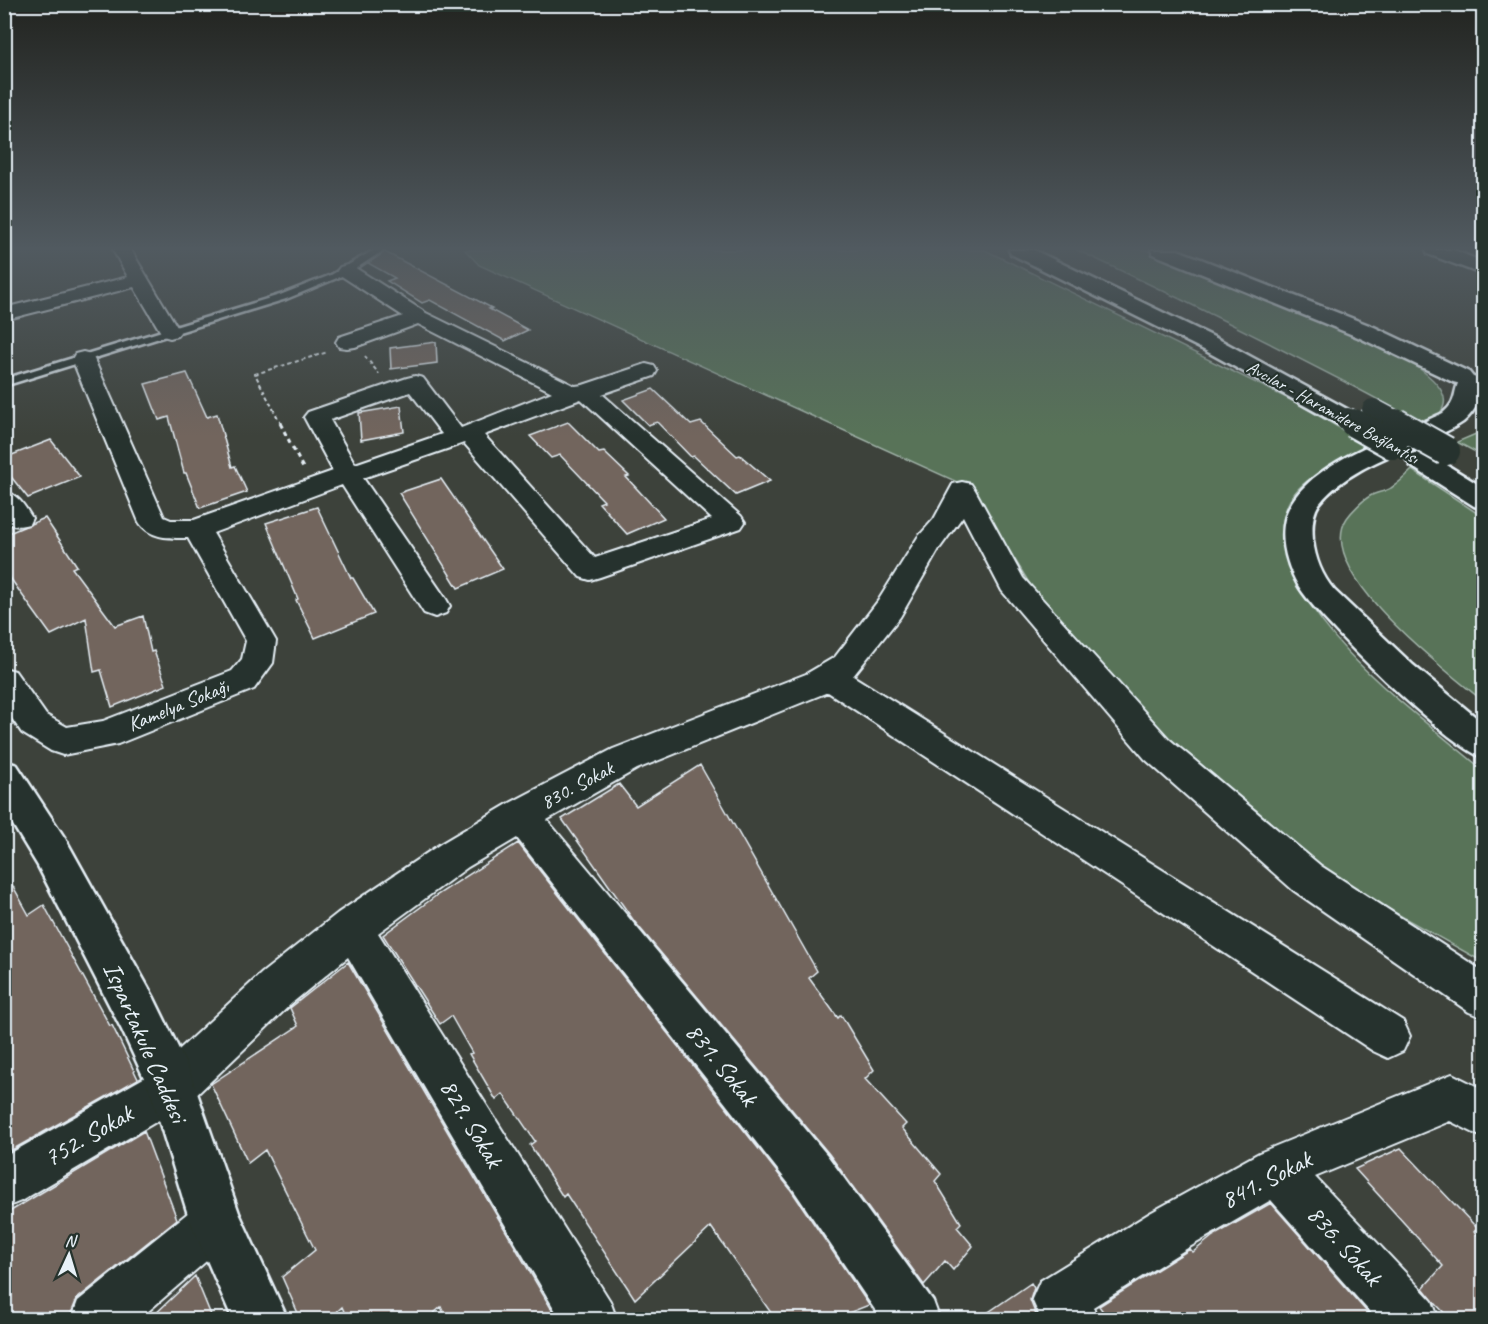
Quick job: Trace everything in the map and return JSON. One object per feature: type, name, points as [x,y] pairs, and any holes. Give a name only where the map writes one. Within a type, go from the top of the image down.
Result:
[{"type":"main road","name":"Avcılar - Haramidere Bağlantısı","points":[[1144,312],[1214,346],[1354,405],[1420,460],[1484,500]]},
{"type":"main road","name":"Avcılar - Haramidere Bağlantısı","points":[[1187,312],[1354,405],[1446,451],[1484,474]]},
{"type":"main road","points":[[1315,312],[1472,375]]},
{"type":"main road","points":[[1326,312],[1472,375]]},
{"type":"main road","points":[[1472,375],[1468,402],[1463,410],[1452,418],[1342,472],[1310,496],[1301,509],[1298,535],[1303,563],[1318,592],[1409,682],[1484,744]]},
{"type":"main road","points":[[1484,421],[1367,474],[1330,502],[1317,533],[1321,554],[1330,577],[1353,605],[1423,672],[1484,723]]},
{"type":"main road","name":"Ispartakule Caddesi","points":[[10,797],[138,1014],[172,1087],[216,1221],[261,1320]]},
{"type":"street","points":[[158,312],[170,332]]},
{"type":"street","points":[[411,312],[578,393],[731,522],[590,570],[415,383],[316,417],[348,474],[435,606]]},
{"type":"street","points":[[355,347],[419,317]]},
{"type":"street","points":[[83,359],[153,522],[166,530],[197,529],[578,393],[646,371]]},
{"type":"street","name":"830. Sokak","points":[[172,1087],[277,988],[352,927],[455,855],[521,815],[625,759],[806,687],[846,665],[889,609],[928,544],[946,523],[962,489],[1012,584],[1157,749],[1307,878],[1484,997]]},
{"type":"street","name":"Kamelya Sokağı","points":[[4,680],[34,724],[63,741],[106,734],[243,680],[257,663],[261,641],[197,529]]},
{"type":"street","points":[[828,676],[1388,1036]]},
{"type":"street","name":"831. Sokak","points":[[521,815],[810,1172],[914,1320]]},
{"type":"street","name":"829. Sokak","points":[[352,927],[591,1320]]},
{"type":"street","name":"752. Sokak","points":[[4,1184],[172,1087]]},
{"type":"street","name":"841. Sokak","points":[[1065,1310],[1168,1231],[1276,1170],[1452,1097],[1484,1115]]},
{"type":"street","name":"836. Sokak","points":[[1276,1170],[1413,1320]]},
{"type":"street","points":[[97,1320],[216,1221]]},
{"type":"lane","points":[[4,383],[236,312]]},
{"type":"path","points":[[355,347],[392,391]]},
{"type":"path","points":[[312,487],[255,374],[329,352]]},
{"type":"green space","points":[[582,312],[1111,312],[1297,403],[1374,448],[1325,469],[1303,484],[1288,504],[1285,514],[1286,544],[1296,577],[1314,609],[1337,640],[1396,698],[1483,770],[1483,962],[1344,884],[1143,716],[1031,586],[987,514],[964,485]]},
{"type":"green space","points":[[1205,312],[1306,312],[1342,326],[1405,359],[1428,376],[1442,392],[1443,407],[1441,412],[1426,425]]},
{"type":"green space","points":[[1483,431],[1483,456],[1457,442]]},
{"type":"green space","points":[[1412,470],[1483,517],[1483,701],[1415,644],[1365,592],[1349,565],[1341,540],[1347,518],[1358,506],[1367,498],[1400,482]]},
{"type":"building","points":[[452,312],[494,312],[528,330],[505,341]]},
{"type":"building","points":[[436,342],[437,363],[391,369],[390,348]]},
{"type":"building","points":[[187,373],[207,417],[217,414],[232,467],[235,466],[247,492],[200,508],[186,473],[184,473],[169,417],[159,420],[145,384]]},
{"type":"building","points":[[653,389],[691,425],[701,422],[737,456],[740,455],[770,481],[736,495],[694,456],[691,457],[657,422],[648,425],[623,400]]},
{"type":"building","points":[[401,406],[404,432],[361,440],[359,413]]},
{"type":"building","points":[[568,422],[599,453],[604,452],[629,476],[626,477],[664,518],[627,534],[599,503],[604,501],[560,455],[551,458],[530,436]]},
{"type":"building","points":[[51,440],[80,477],[28,498],[4,468],[4,458]]},
{"type":"building","points":[[441,479],[503,569],[458,588],[399,493]]},
{"type":"building","points":[[317,507],[351,578],[374,614],[315,638],[296,600],[298,599],[266,523]]},
{"type":"building","points":[[45,518],[77,566],[72,568],[115,626],[143,616],[151,652],[154,651],[166,685],[112,707],[101,670],[94,672],[86,618],[51,635],[4,569],[4,535]]},
{"type":"building","points":[[700,765],[817,971],[809,978],[838,1018],[841,1015],[874,1070],[865,1079],[906,1124],[902,1128],[941,1174],[935,1181],[961,1223],[957,1227],[973,1246],[953,1270],[945,1261],[924,1285],[829,1154],[634,921],[562,819],[619,784],[636,806]]},
{"type":"building","points":[[518,843],[791,1190],[869,1305],[831,1320],[776,1320],[711,1227],[635,1299],[566,1194],[563,1197],[530,1145],[535,1141],[503,1094],[496,1100],[469,1054],[472,1053],[451,1016],[440,1024],[383,935],[437,895]]},
{"type":"building","points":[[4,870],[29,915],[44,905],[110,1026],[112,1025],[138,1079],[10,1151],[4,1140]]},
{"type":"building","points":[[348,962],[558,1320],[447,1320],[441,1307],[426,1320],[348,1320],[342,1307],[328,1320],[301,1320],[282,1277],[315,1250],[265,1150],[248,1163],[211,1084],[298,1026],[290,1008]]},
{"type":"building","points":[[144,1131],[177,1219],[77,1299],[66,1320],[4,1320],[4,1215]]},
{"type":"building","points":[[1401,1148],[1477,1228],[1474,1232],[1484,1241],[1484,1320],[1451,1320],[1435,1303],[1423,1288],[1443,1266],[1355,1169]]},
{"type":"building","points":[[1271,1203],[1374,1320],[1109,1320],[1099,1306],[1190,1249],[1193,1252],[1213,1236]]},
{"type":"building","points":[[195,1276],[213,1320],[149,1320]]},
{"type":"building","points":[[1031,1283],[1034,1288],[1030,1300],[1038,1320],[977,1320]]}]
